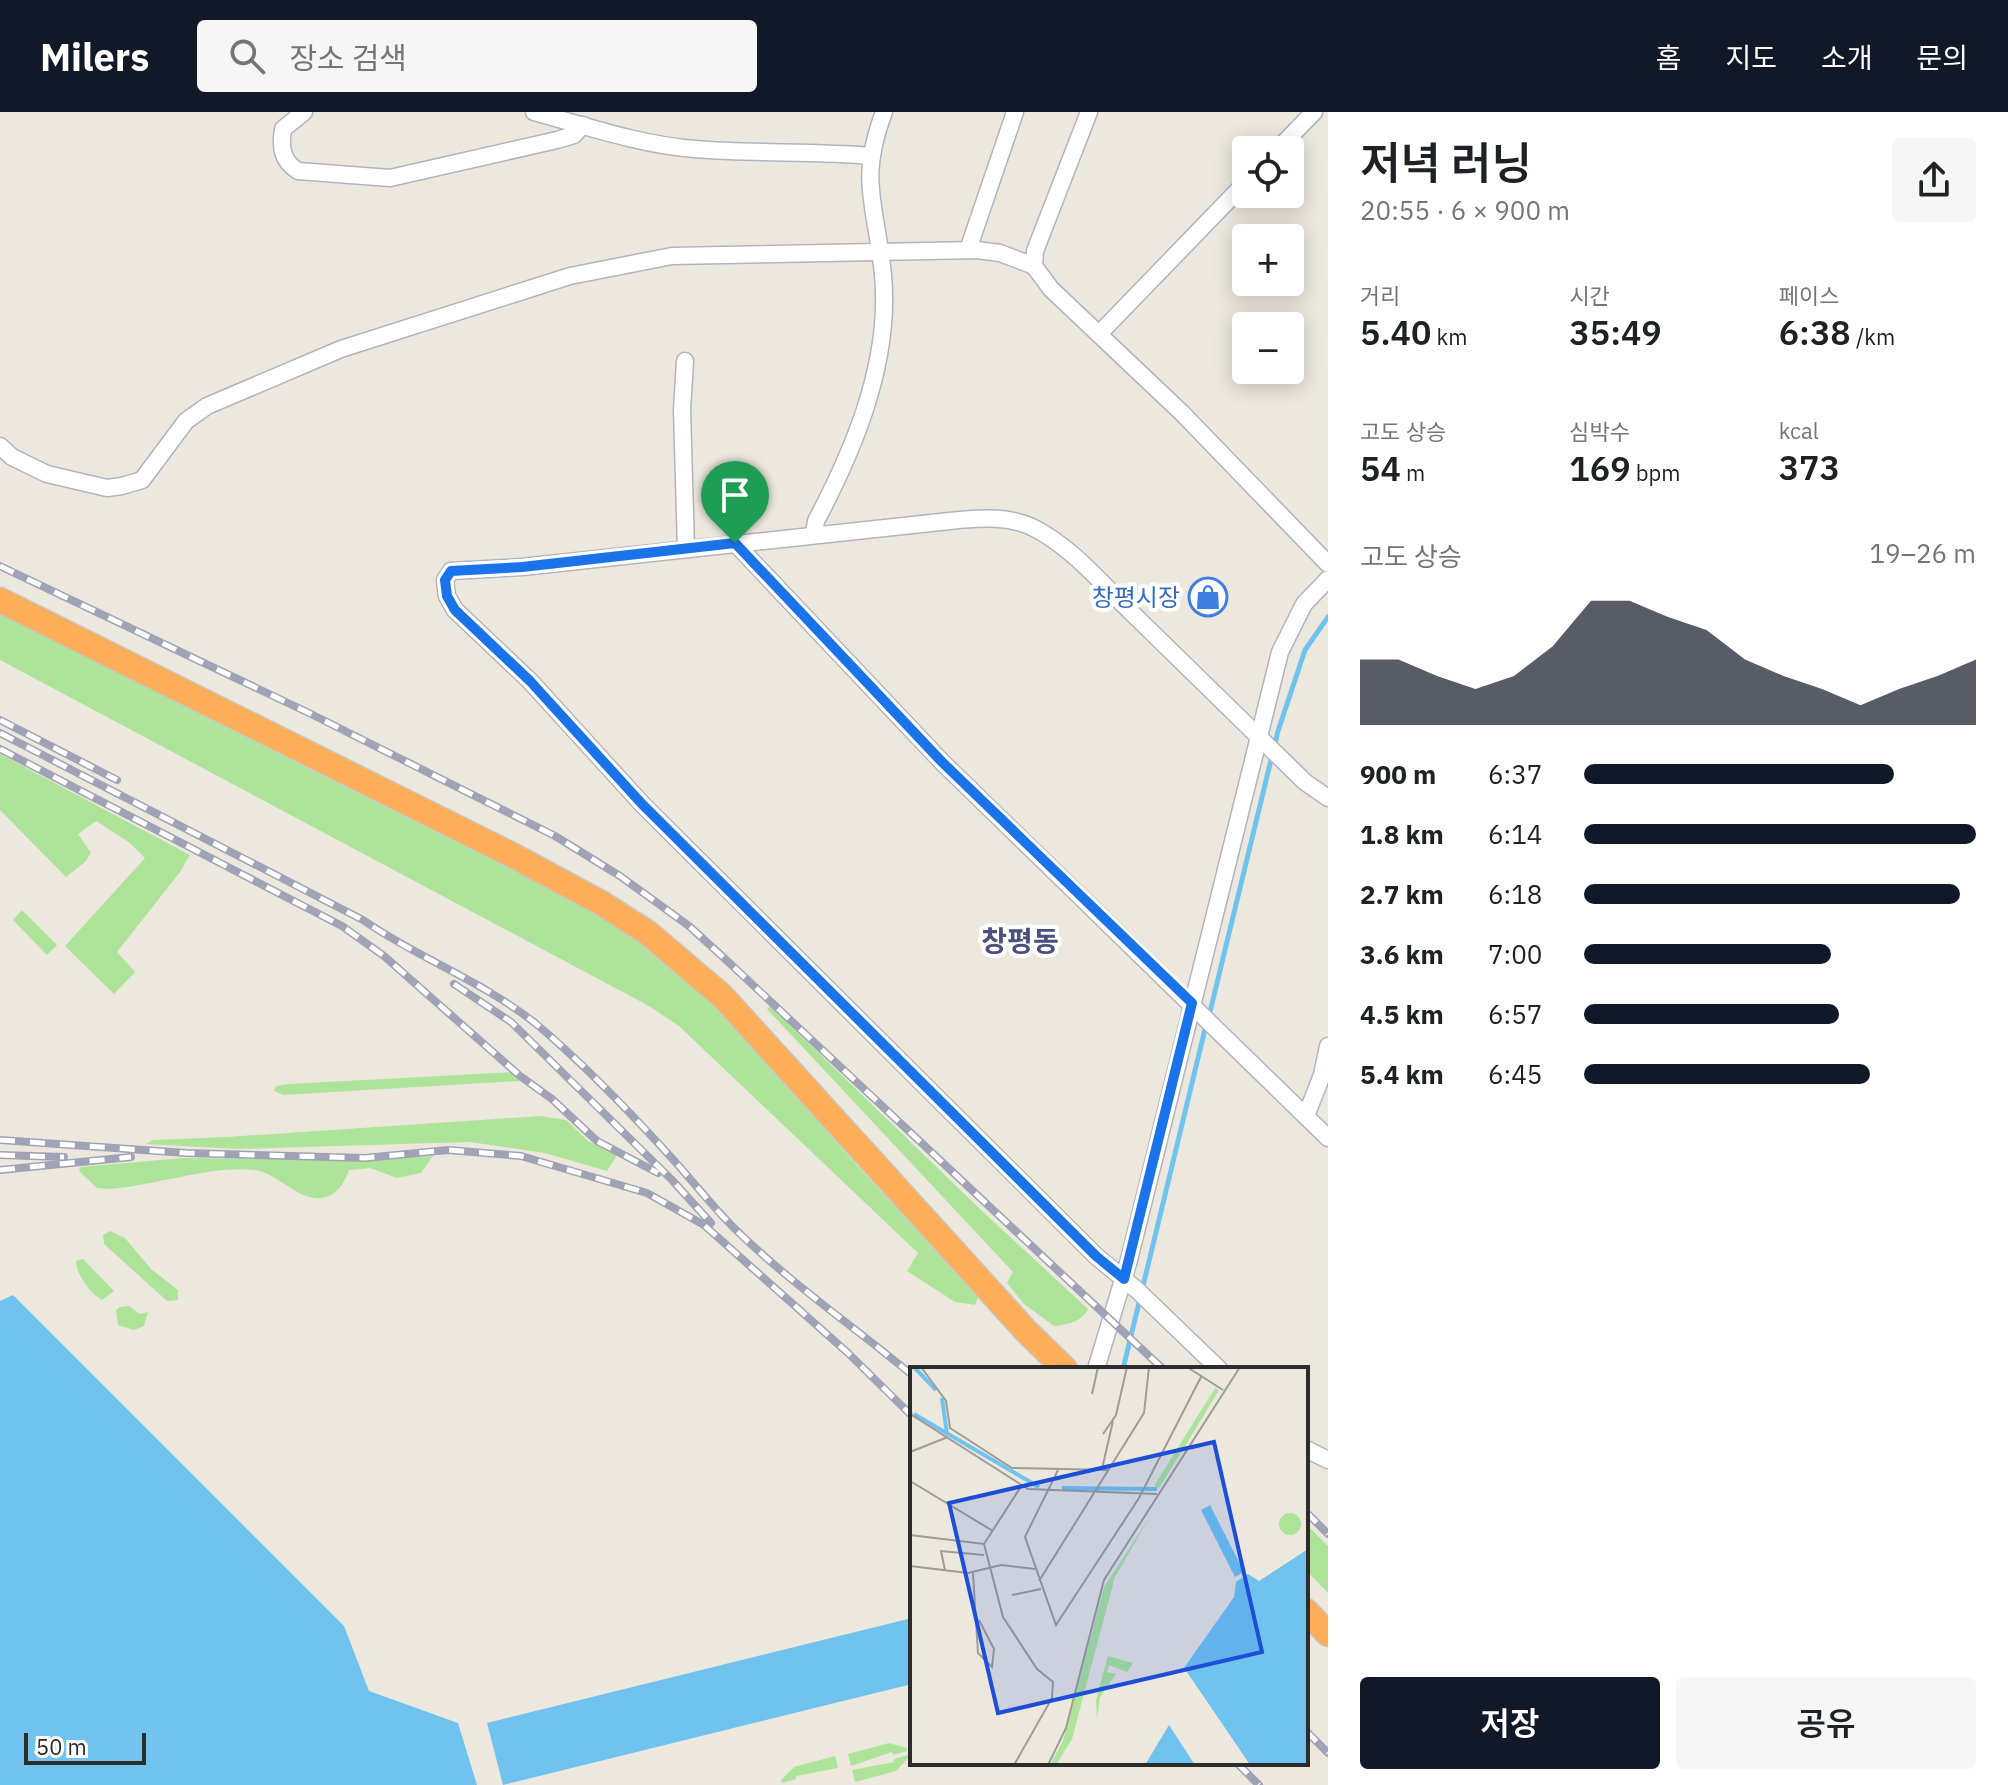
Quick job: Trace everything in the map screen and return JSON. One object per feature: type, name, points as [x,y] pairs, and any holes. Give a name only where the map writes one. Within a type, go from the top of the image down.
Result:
[{"type":"highway","points":[[0,600],[512,855],[601,903],[648,933],[722,996],[1027,1332],[1063,1367]]},
{"type":"highway","points":[[1308,1613],[1328,1634]]},
{"type":"street","points":[[304,112],[283,129],[283,155],[289,165],[298,171],[372,179],[436,169],[557,140],[574,135],[583,125]]},
{"type":"street","points":[[534,112],[664,145],[693,149],[872,156]]},
{"type":"street","points":[[814,534],[816,521],[850,449],[877,363],[885,297],[881,250],[870,188],[872,156],[884,112]]},
{"type":"street","points":[[968,250],[1015,112]]},
{"type":"street","points":[[1034,266],[1035,251],[1089,112]]},
{"type":"street","points":[[1291,136],[1314,112]]},
{"type":"street","points":[[1099,334],[1232,196]]},
{"type":"street","points":[[0,446],[12,457],[47,474],[107,488],[122,486],[142,480],[186,421],[207,406],[341,349],[570,276],[672,256],[968,250],[1000,253],[1034,266],[1051,289],[1182,413],[1328,564]]},
{"type":"street","points":[[685,361],[682,410],[686,549]]},
{"type":"street","points":[[1217,1367],[1141,1294],[1096,1256],[642,804],[530,681],[455,610],[447,596],[445,580],[451,571],[522,567],[992,517],[1015,521],[1054,541],[1094,576],[1305,782],[1328,798]]},
{"type":"street","points":[[735,543],[942,762],[1328,1138]]},
{"type":"street","points":[[1097,1367],[1124,1279],[1280,652],[1304,604],[1328,579]]},
{"type":"street","points":[[1306,1116],[1325,1076],[1328,1046]]},
{"type":"street","points":[[1308,1450],[1328,1460]]},
{"type":"green space","points":[[0,613],[561,893],[641,944],[698,988],[747,1037],[852,1160],[971,1284],[978,1297],[975,1305],[955,1302],[907,1271],[918,1253],[679,1026],[649,1006],[0,660]]},
{"type":"green space","points":[[0,754],[190,855],[117,952],[135,972],[114,994],[65,946],[145,858],[130,843],[96,821],[78,834],[91,853],[66,877],[0,810]]},
{"type":"green space","points":[[22,910],[57,945],[47,955],[13,920]]},
{"type":"green space","points":[[770,1006],[1088,1309],[1082,1317],[1054,1326],[1024,1304],[1007,1283],[1013,1272],[767,1009]]},
{"type":"green space","points":[[513,1072],[520,1081],[283,1095],[274,1091],[276,1086],[289,1084]]},
{"type":"green space","points":[[540,1116],[566,1120],[588,1141],[617,1155],[607,1171],[545,1153],[470,1142],[236,1149],[146,1144],[153,1140]]},
{"type":"green space","points":[[433,1156],[421,1173],[397,1178],[370,1168],[349,1170],[337,1190],[322,1198],[307,1196],[255,1170],[220,1170],[109,1189],[97,1188],[79,1171],[80,1167],[183,1158],[356,1160]]},
{"type":"green space","points":[[110,1231],[125,1238],[151,1269],[178,1290],[178,1300],[167,1301],[104,1244],[103,1235]]},
{"type":"green space","points":[[83,1259],[114,1291],[102,1300],[81,1278],[76,1261]]},
{"type":"green space","points":[[129,1306],[140,1314],[148,1312],[144,1326],[134,1330],[118,1325],[116,1310]]},
{"type":"green space","points":[[1308,1526],[1328,1546],[1328,1593],[1308,1572]]},
{"type":"green space","points":[[889,1743],[907,1748],[907,1751],[893,1755],[892,1752],[851,1766],[848,1754]]},
{"type":"green space","points":[[908,1755],[896,1771],[855,1782],[852,1770],[894,1762],[894,1759]]},
{"type":"green space","points":[[835,1756],[838,1768],[796,1776],[796,1779],[782,1783],[781,1780],[794,1767]]},
{"type":"water","points":[[13,1295],[344,1626],[369,1691],[458,1723],[477,1785],[0,1785],[0,1301]]},
{"type":"water","points":[[910,1618],[910,1684],[503,1785],[487,1723]]},
{"type":"waterway","points":[[1209,1016],[1278,731],[1305,650],[1328,617]]},
{"type":"waterway","points":[[1123,1367],[1206,1025]]},
{"type":"railway","points":[[0,566],[309,713],[555,836],[620,876],[689,926],[1161,1367]]},
{"type":"railway","points":[[0,720],[117,780]]},
{"type":"railway","points":[[0,733],[363,920],[515,1008],[553,1038],[604,1087],[755,1248],[910,1373]]},
{"type":"railway","points":[[0,749],[342,926],[384,956],[597,1141],[658,1173]]},
{"type":"railway","points":[[454,984],[511,1022],[672,1180],[711,1223]]},
{"type":"railway","points":[[0,1140],[186,1153],[365,1158],[448,1150],[521,1156],[647,1193],[704,1225],[848,1353],[910,1414]]},
{"type":"railway","points":[[0,1155],[64,1157]]},
{"type":"railway","points":[[0,1170],[131,1157]]},
{"type":"railway","points":[[1308,1514],[1328,1534]]},
{"type":"railway","points":[[1308,1733],[1328,1753]]},
{"type":"railway","points":[[1239,1765],[1259,1785]]},
{"type":"place","name":"창평시장","points":[[1208,597]]},
{"type":"district","name":"창평동","points":[[1020,940]]},
{"type":"route","points":[[735,543],[942,762],[1192,1003],[1124,1279],[1096,1256],[642,804],[530,681],[455,610],[447,596],[445,580],[451,571],[522,567],[735,543]]}]
